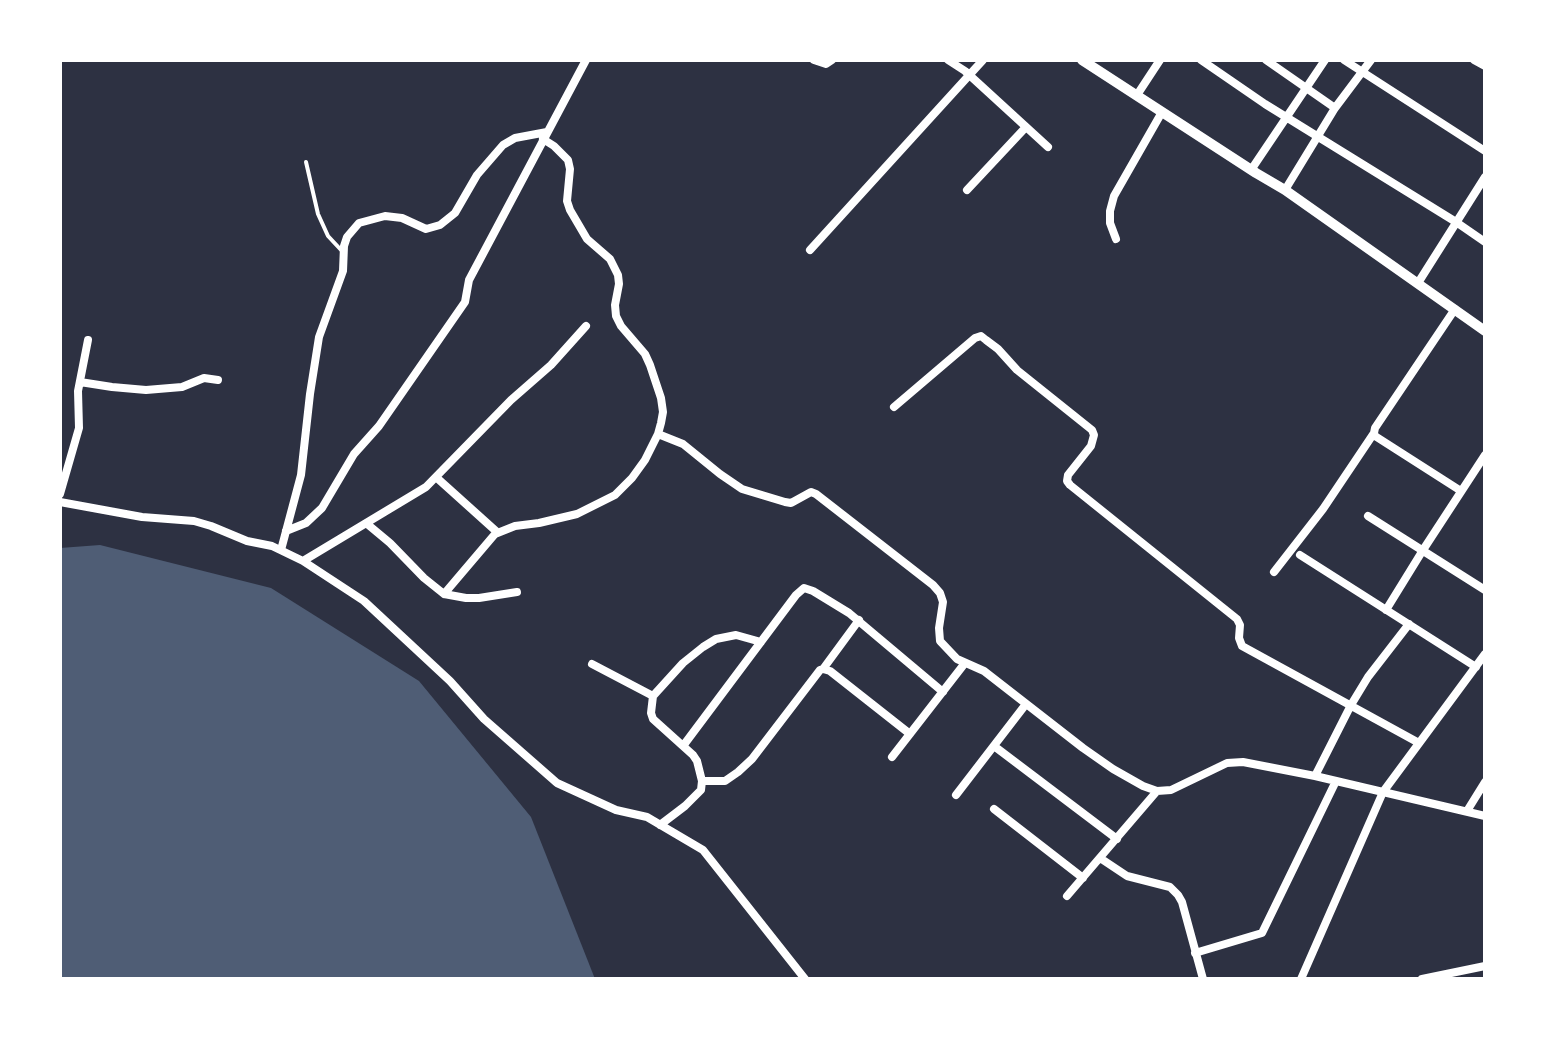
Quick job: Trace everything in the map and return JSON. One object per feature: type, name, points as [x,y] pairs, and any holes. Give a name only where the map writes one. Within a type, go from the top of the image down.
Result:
[{"type":"street","points":[[286,531],[306,523],[322,508],[354,454],[379,426],[465,302],[469,280],[586,60]]},
{"type":"street","points":[[814,60],[826,64],[832,60]]},
{"type":"street","points":[[948,60],[969,74],[1048,147]]},
{"type":"street","points":[[810,250],[983,60]]},
{"type":"street","points":[[1082,60],[1285,190],[1485,331]]},
{"type":"street","points":[[1137,95],[1160,60]]},
{"type":"street","points":[[1201,60],[1485,242]]},
{"type":"street","points":[[1266,60],[1335,108]]},
{"type":"street","points":[[1251,170],[1325,60]]},
{"type":"street","points":[[1344,60],[1485,151]]},
{"type":"street","points":[[1285,190],[1335,108],[1371,60]]},
{"type":"street","points":[[1474,60],[1485,66]]},
{"type":"street","points":[[1116,239],[1110,223],[1114,196],[1162,112]]},
{"type":"street","points":[[967,190],[1026,127]]},
{"type":"street","points":[[281,550],[303,464],[319,337],[343,271],[347,237],[351,230],[359,223],[376,217],[395,216],[426,229],[440,225],[461,205],[477,175],[503,145],[515,138],[545,136]]},
{"type":"street","points":[[444,594],[497,532],[577,514],[615,495],[645,460],[658,434],[663,412],[645,354],[616,316],[618,275],[610,259],[587,239],[570,210],[567,201],[568,160],[545,136]]},
{"type":"street","points":[[1418,283],[1485,177]]},
{"type":"street","points":[[1274,572],[1323,509],[1455,309]]},
{"type":"street","points":[[303,561],[437,478],[586,326]]},
{"type":"street","points":[[894,407],[981,336],[1017,370],[1092,430],[1091,446],[1068,475],[1070,485],[1237,619],[1242,646],[1419,743]]},
{"type":"street","points":[[60,494],[79,428],[78,396],[88,340]]},
{"type":"street","points":[[80,382],[146,390],[182,387],[204,378],[218,380]]},
{"type":"street","points":[[1374,433],[1461,491]]},
{"type":"street","points":[[658,434],[683,444],[742,489],[791,503],[811,492],[816,494],[940,593],[943,602],[940,641],[957,659],[984,671],[1113,769],[1143,786],[1157,791],[1171,790],[1235,761],[1315,776],[1485,816]]},
{"type":"street","points":[[1386,610],[1485,455]]},
{"type":"street","points":[[437,478],[497,532]]},
{"type":"street","points":[[60,502],[142,517],[194,521],[247,541],[266,544],[303,561],[364,601],[450,681],[484,719],[557,783],[616,810],[647,817],[696,844],[708,855],[805,979]]},
{"type":"street","points":[[1368,516],[1485,590]]},
{"type":"street","points":[[366,523],[444,594],[479,598],[517,592]]},
{"type":"street","points":[[1300,555],[1476,667]]},
{"type":"street","points":[[683,746],[804,588],[859,620],[943,692]]},
{"type":"street","points":[[702,781],[725,781],[752,759],[859,620]]},
{"type":"street","points":[[1315,776],[1351,705],[1373,670],[1409,624]]},
{"type":"street","points":[[660,825],[696,796],[701,790],[702,781],[697,761],[653,719],[653,696],[683,663],[716,639],[736,635],[761,642]]},
{"type":"street","points":[[1301,979],[1383,792],[1485,654]]},
{"type":"street","points":[[892,757],[965,663]]},
{"type":"street","points":[[592,664],[653,696]]},
{"type":"street","points":[[823,669],[830,671],[910,734]]},
{"type":"street","points":[[956,795],[1026,704]]},
{"type":"street","points":[[994,746],[1117,839]]},
{"type":"street","points":[[1195,953],[1262,933],[1336,781]]},
{"type":"street","points":[[1467,811],[1485,782]]},
{"type":"street","points":[[1067,896],[1157,791]]},
{"type":"street","points":[[994,809],[1083,878]]},
{"type":"street","points":[[1100,858],[1127,876],[1170,887],[1178,895],[1203,979]]},
{"type":"street","points":[[1422,979],[1485,966]]},
{"type":"lane","points":[[306,162],[318,214],[328,236],[344,253]]},
{"type":"water","points":[[100,545],[271,588],[419,681],[531,817],[595,979],[60,979],[60,548]]}]
